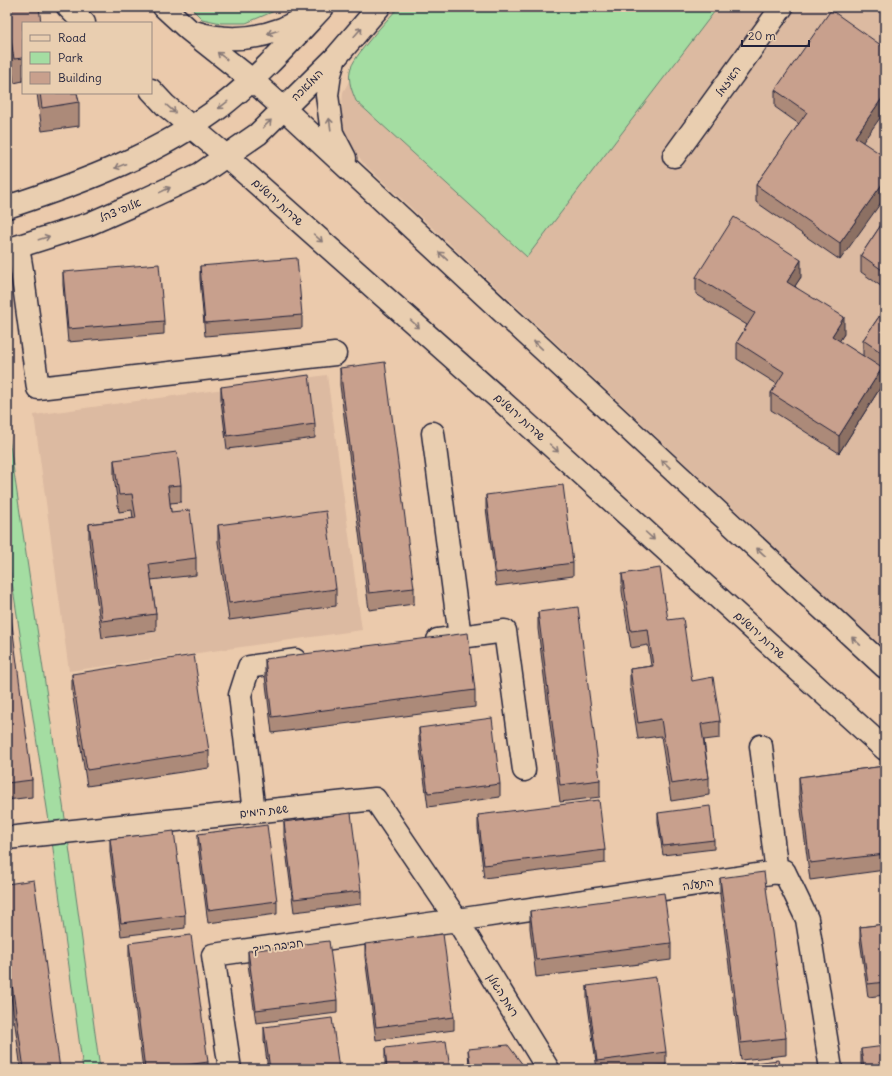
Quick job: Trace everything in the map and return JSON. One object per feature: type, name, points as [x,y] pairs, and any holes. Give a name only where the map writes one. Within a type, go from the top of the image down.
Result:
[{"type":"main road","points":[[68,7],[83,22]]},
{"type":"main road","points":[[164,7],[189,30],[252,80],[283,108],[885,667]]},
{"type":"main road","points":[[189,30],[208,36],[230,39],[264,35],[283,29],[319,7]]},
{"type":"main road","points":[[7,207],[83,181],[129,162],[191,127],[223,105],[252,80],[323,7]]},
{"type":"main road","name":"המלאכה","points":[[226,156],[258,134],[336,56],[379,7]]},
{"type":"main road","name":"האיזמל","points":[[674,156],[782,7]]},
{"type":"main road","points":[[336,56],[330,74],[327,95],[332,133],[352,172]]},
{"type":"main road","name":"שדרות ירושלים","points":[[152,91],[525,422],[885,749]]},
{"type":"main road","name":"אלופי צהל","points":[[12,248],[89,224],[200,174],[226,156]]},
{"type":"main road","points":[[12,248],[22,270],[38,388],[335,354]]},
{"type":"main road","points":[[434,433],[460,637]]},
{"type":"main road","points":[[421,642],[505,631],[524,770]]},
{"type":"main road","points":[[254,812],[240,695],[249,667],[312,658]]},
{"type":"main road","points":[[761,746],[777,873],[784,871],[807,919],[831,1069]]},
{"type":"main road","name":"ששת הימים","points":[[7,838],[375,799],[457,920]]},
{"type":"main road","name":"התעלה","points":[[457,920],[777,873]]},
{"type":"main road","name":"חביבה רייך","points":[[230,1069],[212,955],[457,920]]},
{"type":"main road","name":"רמת הגולן","points":[[457,920],[548,1069]]},
{"type":"shaded area","points":[[415,7],[885,7],[885,650],[363,163],[348,140],[341,118],[343,92],[351,78]]},
{"type":"shaded area","points":[[327,375],[362,630],[69,671],[34,415]]},
{"type":"green space","points":[[190,7],[284,7],[246,23],[221,23],[202,19]]},
{"type":"green space","points":[[399,7],[718,7],[527,257],[356,101],[350,79],[352,65],[371,38]]},
{"type":"green space","points":[[7,425],[67,832],[100,1069],[83,1069],[51,834],[7,550]]},
{"type":"building","points":[[7,7],[39,7],[41,22],[22,22],[22,58],[14,59]]},
{"type":"building","points":[[831,10],[885,48],[885,94],[855,137],[885,157],[885,180],[840,243],[756,185],[807,112],[775,90]]},
{"type":"building","points":[[40,94],[77,94],[79,102],[42,108]]},
{"type":"building","points":[[734,217],[801,260],[787,282],[844,317],[832,336],[882,368],[839,436],[771,393],[784,372],[737,342],[755,313],[696,277]]},
{"type":"building","points":[[885,219],[885,272],[861,255]]},
{"type":"building","points":[[297,258],[302,315],[205,323],[200,266]]},
{"type":"building","points":[[159,264],[164,321],[68,329],[63,272]]},
{"type":"building","points":[[885,308],[885,355],[863,340]]},
{"type":"building","points":[[385,362],[414,588],[369,593],[340,368]]},
{"type":"building","points":[[309,375],[315,424],[227,436],[221,387]]},
{"type":"building","points":[[177,452],[181,485],[168,486],[171,512],[190,510],[196,558],[149,564],[156,614],[102,621],[89,524],[136,518],[132,494],[119,495],[114,460]]},
{"type":"building","points":[[563,485],[573,563],[496,573],[486,495]]},
{"type":"building","points":[[326,511],[336,589],[229,603],[218,525]]},
{"type":"building","points":[[660,568],[668,620],[683,618],[692,681],[713,677],[720,721],[701,724],[709,778],[671,784],[661,719],[638,723],[630,669],[653,666],[648,629],[631,631],[622,574]]},
{"type":"building","points":[[578,607],[600,780],[560,785],[538,612]]},
{"type":"building","points":[[7,617],[11,617],[32,780],[7,783]]},
{"type":"building","points":[[468,633],[475,690],[272,717],[265,659]]},
{"type":"building","points":[[194,655],[209,751],[87,770],[72,674]]},
{"type":"building","points":[[492,718],[500,784],[428,793],[419,728]]},
{"type":"building","points":[[885,766],[885,854],[810,863],[799,777]]},
{"type":"building","points":[[599,800],[605,850],[484,865],[478,815]]},
{"type":"building","points":[[710,806],[714,840],[663,846],[658,813]]},
{"type":"building","points":[[351,813],[361,891],[294,899],[284,822]]},
{"type":"building","points":[[267,825],[277,901],[208,910],[198,834]]},
{"type":"building","points":[[174,831],[185,915],[121,923],[110,839]]},
{"type":"building","points":[[764,872],[786,1038],[741,1043],[720,878]]},
{"type":"building","points":[[34,880],[60,1069],[24,1069],[7,949],[7,884]]},
{"type":"building","points":[[664,893],[671,943],[536,960],[530,911]]},
{"type":"building","points":[[885,924],[885,982],[868,984],[860,927]]},
{"type":"building","points":[[443,934],[454,1017],[376,1027],[365,944]]},
{"type":"building","points":[[191,935],[208,1062],[157,1069],[145,1069],[129,943]]},
{"type":"building","points":[[329,941],[337,1000],[256,1010],[248,951]]},
{"type":"building","points":[[656,977],[666,1052],[597,1061],[587,986]]},
{"type":"building","points":[[332,1018],[339,1069],[270,1069],[264,1027]]},
{"type":"building","points":[[446,1041],[450,1069],[387,1069],[385,1048]]},
{"type":"building","points":[[508,1045],[526,1069],[471,1069],[468,1049]]},
{"type":"building","points":[[885,1046],[885,1069],[864,1069],[861,1049]]},
{"type":"building","points":[[778,1060],[780,1069],[705,1069]]}]
